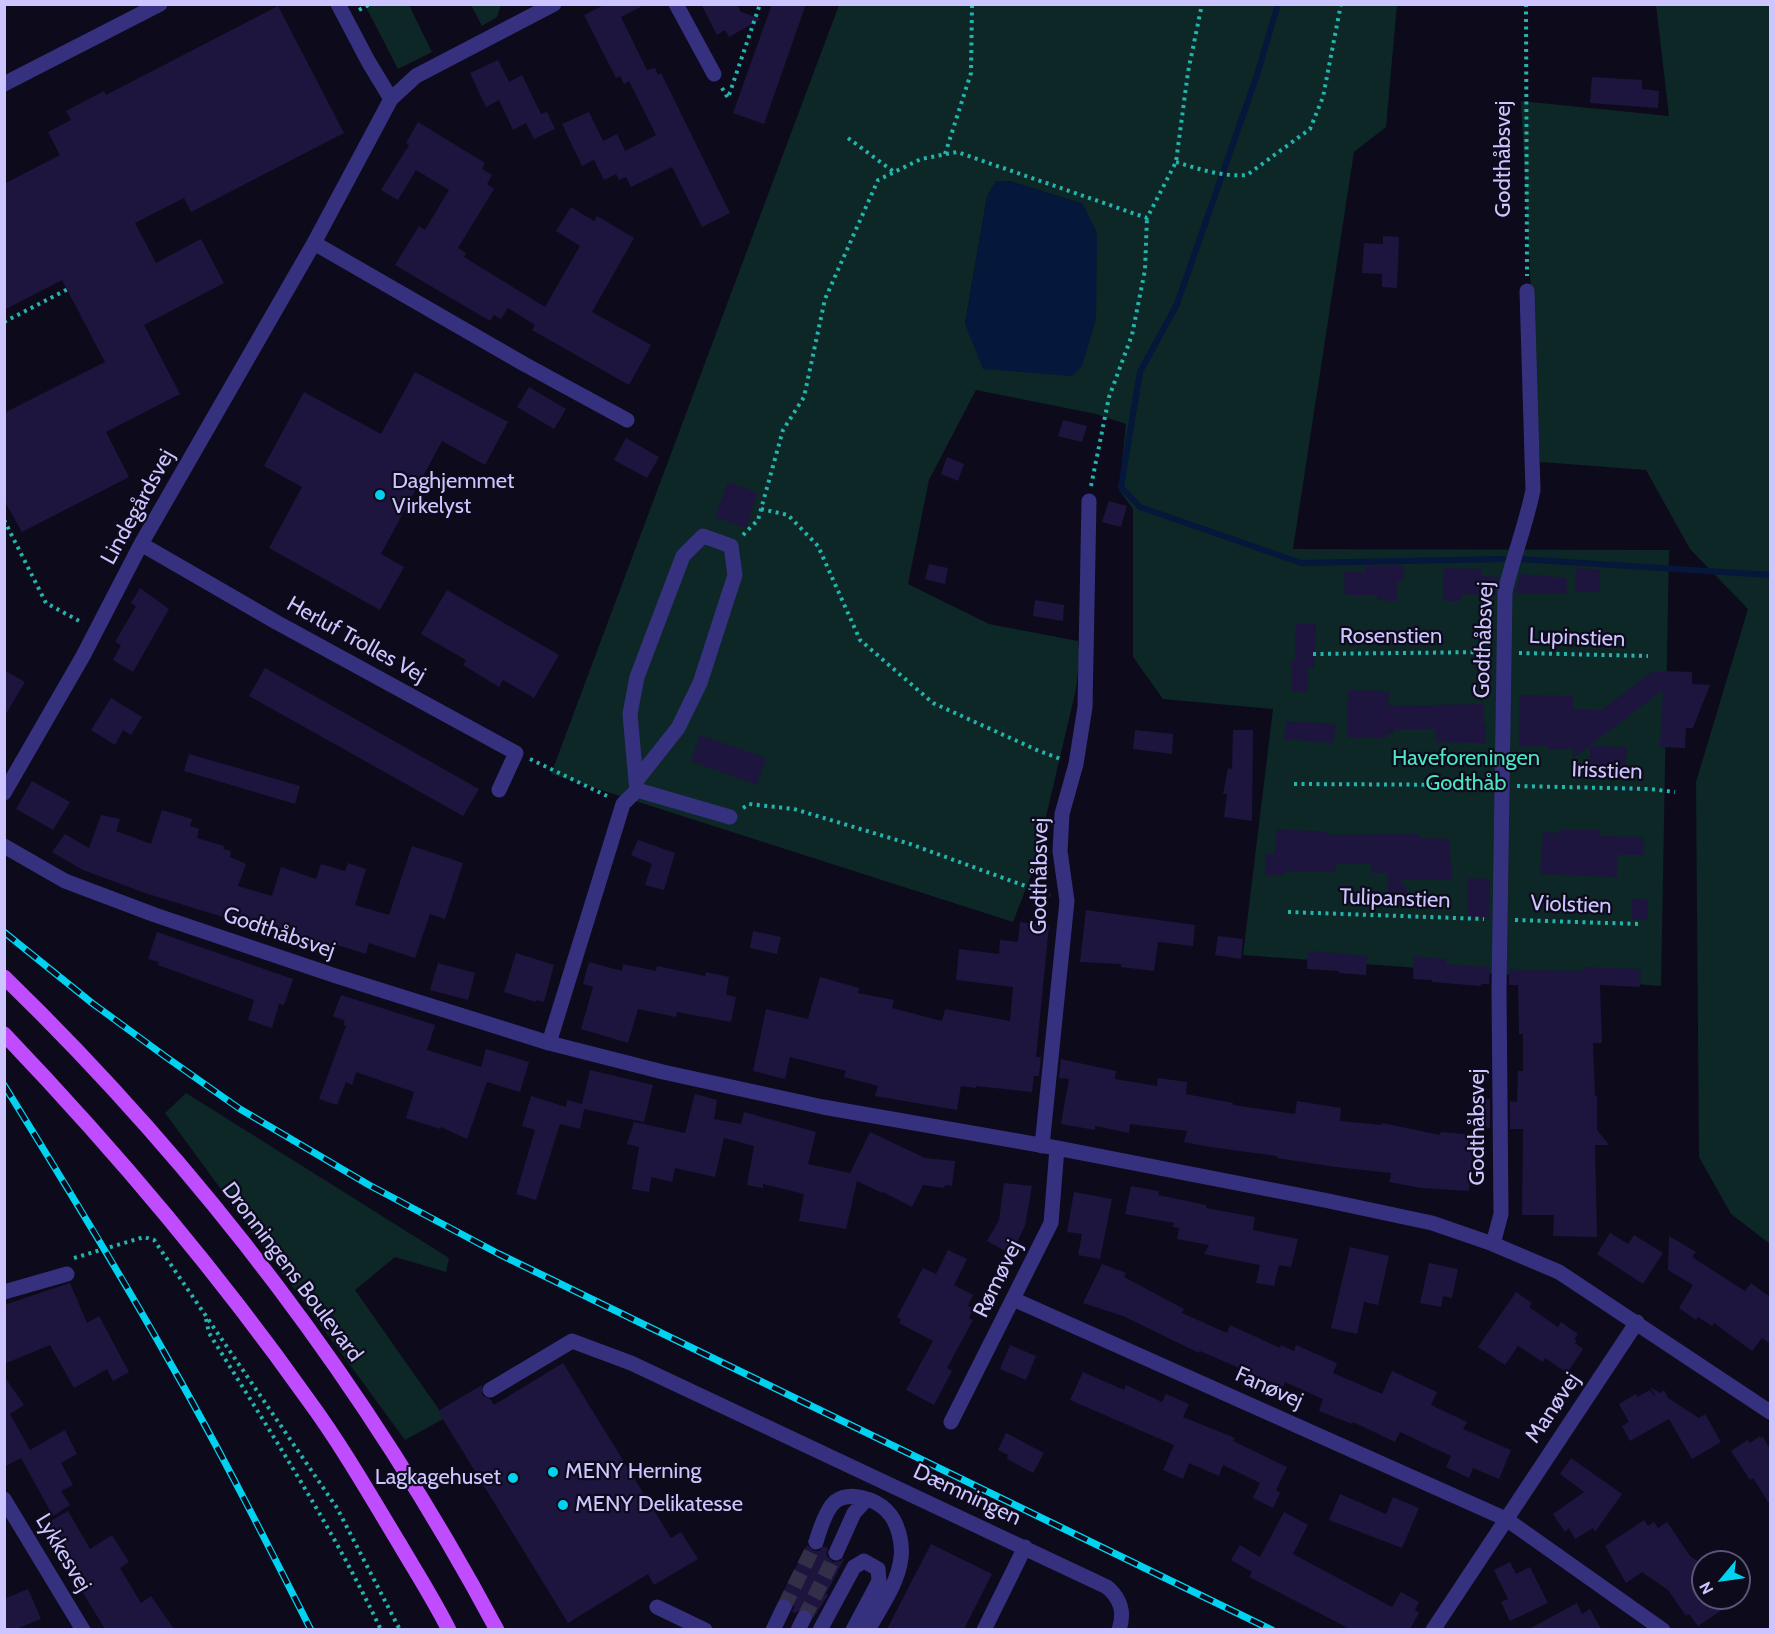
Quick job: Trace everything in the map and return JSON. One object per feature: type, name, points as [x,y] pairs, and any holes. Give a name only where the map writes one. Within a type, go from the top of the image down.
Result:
[{"type":"main road","name":"Dronningens Boulevard","points":[[4,977],[32,1003],[115,1091],[192,1178],[277,1285],[406,1471],[497,1629]]},
{"type":"main road","points":[[4,1034],[83,1117],[243,1309],[311,1402],[370,1494],[449,1629]]},
{"type":"street","points":[[4,84],[160,4]]},
{"type":"street","points":[[338,4],[391,99]]},
{"type":"street","name":"Lindegårdsvej","points":[[4,794],[97,630],[141,544],[314,243],[391,99],[416,76],[533,9],[554,4]]},
{"type":"street","points":[[676,4],[714,74]]},
{"type":"street","points":[[314,243],[524,364],[627,420]]},
{"type":"street","name":"Godthåbsvej","points":[[1493,1244],[1501,1214],[1500,989],[1505,592],[1512,561],[1520,545],[1528,518],[1533,490],[1527,291]]},
{"type":"street","name":"Godthåbsvej","points":[[1049,1147],[1066,901],[1060,851],[1062,814],[1076,764],[1085,707],[1089,501]]},
{"type":"street","points":[[549,1043],[623,804],[637,785],[678,728],[700,683],[735,575],[731,546],[703,536],[683,555],[637,677],[630,714],[637,785]]},
{"type":"street","name":"Herluf Trolles Vej","points":[[141,544],[276,622],[516,753]]},
{"type":"street","points":[[499,790],[516,753]]},
{"type":"street","points":[[637,785],[730,817]]},
{"type":"street","name":"Godthåbsvej","points":[[4,846],[65,881],[155,915],[358,983],[549,1043],[663,1072],[812,1104],[1049,1147],[1422,1221],[1493,1244],[1559,1272],[1770,1412]]},
{"type":"street","name":"Rømøvej","points":[[951,1422],[1051,1223],[1049,1147]]},
{"type":"street","points":[[4,1292],[67,1274]]},
{"type":"street","name":"Fanøvej","points":[[1013,1299],[1506,1519]]},
{"type":"street","name":"Manøvej","points":[[1433,1629],[1637,1322]]},
{"type":"street","name":"Dæmningen","points":[[490,1390],[573,1341],[631,1363],[1107,1587],[1116,1595],[1121,1606],[1123,1617],[1119,1629]]},
{"type":"street","points":[[816,1542],[819,1530],[834,1502],[845,1496],[858,1496],[887,1511],[898,1530],[902,1543],[902,1558],[897,1576],[868,1629]]},
{"type":"street","name":"Lykkesvej","points":[[4,1499],[83,1629]]},
{"type":"street","points":[[836,1553],[854,1513],[867,1500]]},
{"type":"street","points":[[1506,1519],[1663,1629]]},
{"type":"street","points":[[984,1629],[1025,1547]]},
{"type":"street","points":[[820,1629],[854,1567],[864,1561],[878,1569],[879,1581],[853,1629]]},
{"type":"street","points":[[657,1607],[705,1629]]},
{"type":"street","points":[[773,1629],[784,1607]]},
{"type":"path","points":[[714,74],[728,98],[760,4]]},
{"type":"path","points":[[945,154],[971,74],[972,4]]},
{"type":"path","points":[[1089,501],[1109,397],[1132,334],[1145,270],[1147,218],[1176,162],[1188,72],[1202,4]]},
{"type":"path","points":[[1176,162],[1210,172],[1247,176],[1310,129],[1323,97],[1341,4]]},
{"type":"path","name":"Godthåbsvej","points":[[1526,4],[1527,291]]},
{"type":"path","points":[[848,138],[894,172]]},
{"type":"path","points":[[731,546],[758,520],[783,430],[804,397],[825,298],[878,180],[921,159],[957,152],[1147,218]]},
{"type":"path","points":[[4,322],[70,288]]},
{"type":"path","points":[[761,509],[788,514],[818,546],[860,640],[933,703],[1039,751],[1076,764]]},
{"type":"path","points":[[4,519],[46,603],[97,630]]},
{"type":"path","name":"Rosenstien","points":[[1313,654],[1505,652]]},
{"type":"path","name":"Lupinstien","points":[[1505,652],[1648,656]]},
{"type":"path","points":[[516,753],[623,804]]},
{"type":"path","name":"Irisstien","points":[[1294,784],[1502,785],[1650,789],[1675,792]]},
{"type":"path","points":[[730,817],[750,804],[794,809],[910,844],[1066,901]]},
{"type":"path","name":"Tulipanstien","points":[[1288,912],[1501,919]]},
{"type":"path","name":"Violstien","points":[[1501,919],[1640,924]]},
{"type":"path","points":[[144,1238],[154,1240],[337,1508],[400,1629]]},
{"type":"path","points":[[205,1316],[209,1333],[306,1489],[381,1629]]},
{"type":"green space","points":[[365,5],[409,5],[432,52],[398,69]]},
{"type":"green space","points":[[471,5],[501,5],[497,17],[482,26]]},
{"type":"green space","name":"Haveforeningen Godthåb","points":[[839,5],[1397,5],[1386,127],[1354,152],[1293,549],[1669,550],[1661,986],[1243,955],[1273,709],[1163,699],[1133,657],[1133,509],[1119,490],[1126,424],[1096,414],[976,390],[929,480],[908,584],[989,624],[1078,641],[1080,657],[1076,689],[1034,868],[1013,922],[551,774]],"holes":[[[996,181],[1009,181],[1083,204],[965,324],[987,197]]]},
{"type":"green space","points":[[1656,5],[1770,5],[1770,1244],[1731,1214],[1699,1157],[1696,782],[1748,609],[1690,549],[1646,470],[1540,462],[1521,101],[1669,116]]},
{"type":"green space","points":[[186,1093],[449,1258],[446,1272],[395,1257],[355,1290],[445,1418],[405,1440],[165,1113]]},
{"type":"water","points":[[996,181],[1009,181],[1083,204],[1097,233],[1096,319],[1082,366],[1072,376],[983,369],[965,324],[987,197]]},
{"type":"building","points":[[606,4],[646,4],[621,17],[647,70],[655,68],[658,75],[661,73],[730,213],[702,227],[672,167],[631,187],[626,177],[619,180],[616,174],[604,180],[594,160],[582,166],[562,124],[589,112],[603,141],[617,134],[625,151],[656,135],[629,81],[624,84],[620,76],[616,78],[584,15]]},
{"type":"building","points":[[701,4],[737,4],[741,12],[761,19],[729,37],[725,30],[717,35]]},
{"type":"building","points":[[772,4],[806,4],[764,124],[733,113]]},
{"type":"building","points":[[278,6],[344,133],[191,212],[184,198],[135,223],[156,263],[201,239],[224,283],[144,325],[180,394],[106,432],[129,477],[22,532],[4,500],[4,413],[105,362],[62,280],[4,310],[4,184],[60,155],[48,132],[71,120],[66,111],[104,91],[106,95]]},
{"type":"building","points":[[498,60],[509,82],[522,75],[541,114],[547,112],[555,129],[534,139],[526,123],[513,130],[499,100],[486,107],[470,73]]},
{"type":"building","points":[[1592,77],[1642,80],[1642,89],[1659,91],[1658,108],[1590,103]]},
{"type":"building","points":[[418,122],[485,163],[482,169],[492,175],[487,184],[494,189],[458,248],[466,253],[464,257],[545,307],[580,246],[556,231],[571,207],[594,221],[597,216],[634,238],[592,312],[651,345],[629,385],[532,330],[535,325],[508,308],[501,319],[494,315],[490,321],[395,265],[419,226],[425,230],[449,190],[416,170],[398,200],[381,190],[409,145],[406,143]]},
{"type":"building","points":[[1383,236],[1399,237],[1397,288],[1382,287],[1382,274],[1362,273],[1364,243],[1383,244]]},
{"type":"building","name":"Daghjemmet Virkelyst","points":[[415,372],[508,422],[485,465],[442,441],[381,554],[404,567],[380,610],[269,548],[302,487],[264,466],[304,392],[381,434]]},
{"type":"building","points":[[529,387],[566,409],[554,429],[517,407]]},
{"type":"building","points":[[1063,420],[1087,426],[1082,442],[1058,436]]},
{"type":"building","points":[[626,438],[659,457],[647,478],[614,460]]},
{"type":"building","points":[[947,457],[964,464],[958,481],[941,474]]},
{"type":"building","points":[[728,482],[758,493],[746,528],[715,517]]},
{"type":"building","points":[[1109,501],[1127,506],[1121,527],[1102,522]]},
{"type":"building","points":[[929,564],[948,568],[945,584],[925,579]]},
{"type":"building","points":[[1404,565],[1404,581],[1397,581],[1397,601],[1377,600],[1377,595],[1345,595],[1344,572],[1366,572],[1366,566]]},
{"type":"building","points":[[1444,568],[1481,569],[1481,576],[1499,577],[1495,596],[1462,594],[1461,601],[1443,601]]},
{"type":"building","points":[[1576,568],[1600,570],[1599,592],[1575,591]]},
{"type":"building","points":[[1520,574],[1567,578],[1566,594],[1515,593]]},
{"type":"building","points":[[140,588],[169,609],[133,672],[113,660],[121,645],[115,642],[136,606],[131,603]]},
{"type":"building","points":[[447,590],[559,655],[534,698],[503,680],[499,687],[463,665],[466,660],[421,634]]},
{"type":"building","points":[[1035,600],[1064,605],[1063,621],[1033,616]]},
{"type":"building","points":[[1296,624],[1316,624],[1314,669],[1308,668],[1308,692],[1292,691],[1292,659],[1295,659]]},
{"type":"building","points":[[265,668],[479,789],[463,816],[249,696]]},
{"type":"building","points":[[4,670],[25,682],[4,717]]},
{"type":"building","points":[[1652,672],[1692,672],[1692,684],[1710,685],[1693,728],[1686,728],[1685,748],[1660,747],[1663,690],[1573,758],[1573,749],[1548,749],[1548,745],[1519,747],[1519,695],[1573,696],[1573,709],[1599,710],[1599,712]]},
{"type":"building","points":[[1348,690],[1389,691],[1388,706],[1484,704],[1483,723],[1486,723],[1486,743],[1436,742],[1436,729],[1394,729],[1394,734],[1387,734],[1387,738],[1348,738]]},
{"type":"building","points":[[111,698],[142,717],[131,735],[123,730],[115,745],[91,730]]},
{"type":"building","points":[[1286,721],[1335,724],[1334,743],[1284,739]]},
{"type":"building","points":[[1135,730],[1173,734],[1172,754],[1133,749]]},
{"type":"building","points":[[1233,730],[1253,730],[1252,821],[1224,817],[1227,794],[1223,794],[1228,768],[1232,769]]},
{"type":"building","points":[[700,735],[766,758],[757,785],[691,761]]},
{"type":"building","points":[[1590,746],[1627,747],[1625,777],[1590,775]]},
{"type":"building","points":[[189,754],[300,786],[295,804],[184,771]]},
{"type":"building","points":[[32,781],[70,802],[53,830],[16,809]]},
{"type":"building","points":[[162,810],[192,819],[190,826],[199,829],[197,838],[224,846],[223,849],[231,851],[230,857],[246,864],[238,886],[272,896],[281,867],[316,879],[321,864],[345,871],[348,863],[366,869],[355,905],[389,915],[412,846],[463,863],[445,919],[430,914],[415,958],[369,943],[366,954],[331,943],[329,949],[256,924],[255,927],[145,893],[83,870],[52,852],[65,834],[89,848],[101,815],[120,819],[116,831],[151,844]]},
{"type":"building","points":[[1277,829],[1327,832],[1327,835],[1419,834],[1419,838],[1449,839],[1452,879],[1400,880],[1419,906],[1388,904],[1388,873],[1372,873],[1371,864],[1336,864],[1336,871],[1284,872],[1284,876],[1265,875],[1266,854],[1275,854]]},
{"type":"building","points":[[1558,830],[1600,830],[1600,836],[1644,837],[1644,855],[1617,855],[1617,877],[1540,874],[1543,832],[1558,833]]},
{"type":"building","points":[[638,840],[675,853],[664,890],[645,885],[652,864],[631,855]]},
{"type":"building","points":[[1468,878],[1490,879],[1489,918],[1468,917]]},
{"type":"building","points":[[1632,899],[1648,900],[1648,920],[1632,920]]},
{"type":"building","points":[[1086,910],[1195,925],[1193,946],[1158,942],[1154,971],[1121,967],[1121,964],[1080,962]]},
{"type":"building","points":[[1020,922],[1049,926],[1036,1057],[1041,1057],[1039,1076],[1034,1076],[1032,1092],[961,1086],[957,1110],[875,1096],[878,1086],[844,1077],[846,1071],[790,1057],[785,1079],[753,1071],[766,1009],[808,1019],[820,977],[859,988],[858,993],[894,1000],[892,1008],[942,1021],[945,1009],[1010,1021],[1013,987],[956,980],[959,949],[999,954],[1000,940],[1018,942]]},
{"type":"building","points":[[753,931],[781,937],[777,954],[750,948]]},
{"type":"building","points":[[157,932],[293,979],[284,1005],[279,1004],[272,1028],[248,1020],[254,1000],[158,965],[159,962],[148,959]]},
{"type":"building","points":[[1218,936],[1243,939],[1241,959],[1215,955]]},
{"type":"building","points":[[1308,951],[1367,956],[1366,975],[1307,969]]},
{"type":"building","points":[[516,953],[554,965],[544,1002],[536,1000],[536,1002],[504,992]]},
{"type":"building","points":[[1414,956],[1446,959],[1446,964],[1490,967],[1489,984],[1480,986],[1413,979]]},
{"type":"building","points":[[589,962],[622,971],[623,964],[656,971],[657,966],[705,976],[706,972],[729,977],[726,995],[736,997],[731,1022],[677,1012],[676,1017],[638,1009],[628,1043],[581,1029],[593,987],[583,984]]},
{"type":"building","points":[[438,963],[475,973],[468,1000],[430,990]]},
{"type":"building","points":[[1582,967],[1641,969],[1640,987],[1600,985],[1602,1043],[1593,1043],[1595,1096],[1597,1096],[1597,1130],[1609,1145],[1595,1145],[1597,1237],[1553,1236],[1554,1215],[1522,1215],[1523,1129],[1510,1129],[1510,1101],[1517,1102],[1518,1071],[1523,1071],[1523,1034],[1519,1034],[1518,985],[1509,985],[1509,968],[1583,971]]},
{"type":"building","points":[[341,995],[435,1025],[427,1050],[481,1067],[486,1049],[529,1062],[520,1092],[487,1082],[467,1139],[441,1127],[440,1129],[406,1118],[414,1092],[356,1072],[352,1085],[346,1082],[337,1105],[319,1099],[346,1026],[343,1025],[345,1021],[333,1016]]},
{"type":"building","points":[[1061,1059],[1116,1071],[1115,1079],[1157,1086],[1158,1078],[1187,1082],[1186,1094],[1233,1103],[1233,1105],[1295,1114],[1297,1101],[1341,1108],[1340,1121],[1382,1125],[1382,1123],[1440,1135],[1441,1132],[1474,1135],[1469,1191],[1421,1188],[1389,1182],[1391,1173],[1336,1167],[1184,1142],[1187,1131],[1130,1124],[1129,1133],[1095,1126],[1095,1130],[1061,1124],[1069,1079],[1059,1078]]},
{"type":"building","points":[[590,1070],[653,1085],[644,1122],[584,1109],[580,1129],[560,1124],[536,1200],[516,1194],[535,1130],[522,1126],[531,1096],[566,1107],[567,1100],[582,1104]]},
{"type":"building","points":[[695,1094],[717,1100],[714,1119],[741,1124],[744,1112],[816,1132],[808,1164],[850,1173],[870,1132],[925,1158],[955,1161],[952,1186],[945,1185],[944,1188],[923,1185],[912,1207],[857,1181],[846,1229],[799,1221],[804,1194],[763,1184],[763,1188],[747,1185],[754,1146],[724,1138],[715,1177],[675,1168],[672,1182],[651,1177],[649,1192],[632,1189],[639,1147],[627,1144],[634,1122],[685,1133]]},
{"type":"building","points":[[1480,1099],[1490,1099],[1490,1128],[1470,1126],[1472,1109],[1479,1109]]},
{"type":"building","points":[[1004,1183],[1032,1186],[1025,1226],[1011,1254],[987,1241],[999,1220]]},
{"type":"building","points":[[1131,1186],[1159,1191],[1158,1195],[1206,1205],[1206,1208],[1255,1217],[1253,1230],[1298,1239],[1291,1267],[1279,1265],[1274,1286],[1256,1283],[1260,1265],[1204,1254],[1209,1245],[1177,1239],[1179,1228],[1173,1227],[1174,1223],[1125,1214]]},
{"type":"building","points":[[1074,1192],[1112,1199],[1100,1259],[1078,1255],[1082,1234],[1067,1232]]},
{"type":"building","points":[[1610,1233],[1628,1244],[1634,1235],[1663,1253],[1643,1284],[1597,1254]]},
{"type":"building","points":[[1669,1236],[1696,1252],[1692,1257],[1745,1291],[1751,1283],[1770,1297],[1770,1344],[1762,1338],[1752,1351],[1714,1323],[1712,1326],[1698,1317],[1696,1320],[1679,1308],[1693,1285],[1668,1270]]},
{"type":"building","points":[[1350,1247],[1389,1256],[1378,1305],[1364,1302],[1357,1334],[1331,1328]]},
{"type":"building","points":[[948,1250],[967,1259],[954,1285],[973,1295],[968,1306],[974,1309],[969,1318],[973,1320],[947,1368],[952,1371],[934,1405],[906,1390],[933,1341],[899,1323],[901,1319],[897,1317],[923,1268],[936,1274]]},
{"type":"building","points":[[1429,1263],[1458,1269],[1452,1298],[1443,1296],[1441,1307],[1420,1303]]},
{"type":"building","points":[[1102,1264],[1126,1273],[1124,1277],[1184,1309],[1182,1313],[1227,1333],[1230,1325],[1280,1348],[1281,1345],[1294,1351],[1296,1345],[1337,1363],[1333,1373],[1382,1394],[1392,1371],[1437,1392],[1431,1405],[1467,1422],[1463,1429],[1511,1450],[1499,1479],[1473,1468],[1469,1478],[1446,1467],[1451,1456],[1400,1432],[1395,1442],[1353,1422],[1352,1424],[1319,1411],[1323,1399],[1285,1382],[1283,1387],[1200,1351],[1199,1353],[1123,1316],[1083,1303]]},
{"type":"building","points":[[70,1283],[87,1323],[99,1316],[129,1372],[113,1381],[107,1369],[74,1388],[50,1345],[4,1364],[4,1305]]},
{"type":"building","points":[[1516,1292],[1532,1303],[1529,1307],[1558,1327],[1561,1322],[1578,1334],[1574,1339],[1577,1340],[1575,1343],[1583,1349],[1567,1373],[1545,1358],[1543,1362],[1518,1346],[1505,1365],[1478,1347]]},
{"type":"building","points":[[1010,1345],[1036,1356],[1026,1380],[1000,1369]]},
{"type":"building","name":"MENY Herning","points":[[563,1363],[671,1538],[681,1532],[698,1559],[654,1585],[648,1574],[568,1623],[438,1411],[482,1385],[482,1395],[491,1400],[494,1405]]},
{"type":"building","points":[[1083,1372],[1124,1390],[1126,1385],[1162,1402],[1166,1394],[1189,1404],[1183,1417],[1235,1438],[1233,1441],[1287,1467],[1276,1490],[1280,1493],[1273,1508],[1253,1498],[1260,1483],[1223,1465],[1219,1476],[1189,1463],[1183,1479],[1163,1470],[1174,1445],[1070,1400]]},
{"type":"building","points":[[4,1376],[24,1405],[10,1414],[30,1450],[65,1430],[77,1454],[61,1463],[73,1485],[61,1491],[70,1505],[53,1516],[21,1458],[4,1467]]},
{"type":"building","points":[[1650,1387],[1660,1393],[1664,1390],[1668,1398],[1699,1418],[1705,1414],[1721,1442],[1692,1459],[1669,1419],[1630,1441],[1622,1426],[1629,1422],[1619,1404],[1636,1394],[1637,1397],[1650,1390],[1654,1396]]},
{"type":"building","points":[[1006,1433],[1044,1453],[1033,1473],[1007,1459],[1008,1455],[998,1450]]},
{"type":"building","points":[[1760,1436],[1770,1449],[1770,1505],[1753,1478],[1750,1480],[1731,1451],[1748,1440],[1750,1443]]},
{"type":"building","points":[[1571,1458],[1622,1494],[1595,1532],[1593,1528],[1575,1539],[1569,1528],[1565,1532],[1553,1514],[1584,1492],[1560,1474]]},
{"type":"building","points":[[1340,1494],[1386,1514],[1393,1497],[1419,1508],[1402,1548],[1329,1520]]},
{"type":"building","points":[[68,1511],[90,1549],[112,1535],[129,1562],[120,1568],[141,1603],[151,1596],[174,1629],[105,1629],[42,1526]]},
{"type":"building","points":[[1284,1512],[1308,1525],[1293,1554],[1392,1607],[1401,1592],[1419,1602],[1415,1610],[1419,1613],[1410,1629],[1350,1629],[1249,1577],[1252,1572],[1231,1560],[1240,1545],[1260,1557]]},
{"type":"building","points":[[1644,1520],[1648,1526],[1654,1522],[1658,1528],[1667,1522],[1691,1557],[1691,1610],[1722,1610],[1698,1626],[1689,1614],[1686,1616],[1668,1590],[1642,1572],[1626,1583],[1605,1546]]},
{"type":"building","points":[[931,1544],[992,1574],[964,1629],[887,1629]]},
{"type":"building","points":[[807,1545],[814,1551],[819,1551],[824,1546],[828,1548],[826,1555],[833,1562],[841,1561],[845,1557],[826,1594],[828,1595],[813,1619],[809,1610],[803,1608],[795,1613],[792,1612],[794,1607],[792,1601],[788,1598],[780,1598]]},
{"type":"building","points":[[1510,1562],[1516,1574],[1530,1567],[1548,1603],[1510,1621],[1501,1602],[1508,1599],[1494,1570]]},
{"type":"building","points":[[28,1589],[41,1619],[16,1629],[4,1629],[4,1599]]},
{"type":"building","points":[[1577,1603],[1582,1614],[1590,1609],[1601,1629],[1529,1629]]},
{"type":"waterway","points":[[1278,4],[1257,75],[1177,304],[1140,372],[1121,487],[1140,507],[1301,563],[1503,559]]},
{"type":"waterway","points":[[1520,559],[1770,575]]},
{"type":"tunnel","points":[[784,1607],[816,1542]]},
{"type":"tunnel","points":[[804,1618],[836,1553]]},
{"type":"railway","points":[[4,932],[92,1003],[240,1109],[369,1185],[499,1254],[1272,1630]]},
{"type":"railway","points":[[4,1085],[108,1255],[187,1392],[311,1630]]},
{"type":"place","name":"Daghjemmet Virkelyst","points":[[380,495]]},
{"type":"place","name":"MENY Herning","points":[[553,1472]]},
{"type":"place","name":"Lagkagehuset","points":[[513,1478]]},
{"type":"place","name":"MENY Delikatesse","points":[[563,1505]]}]
